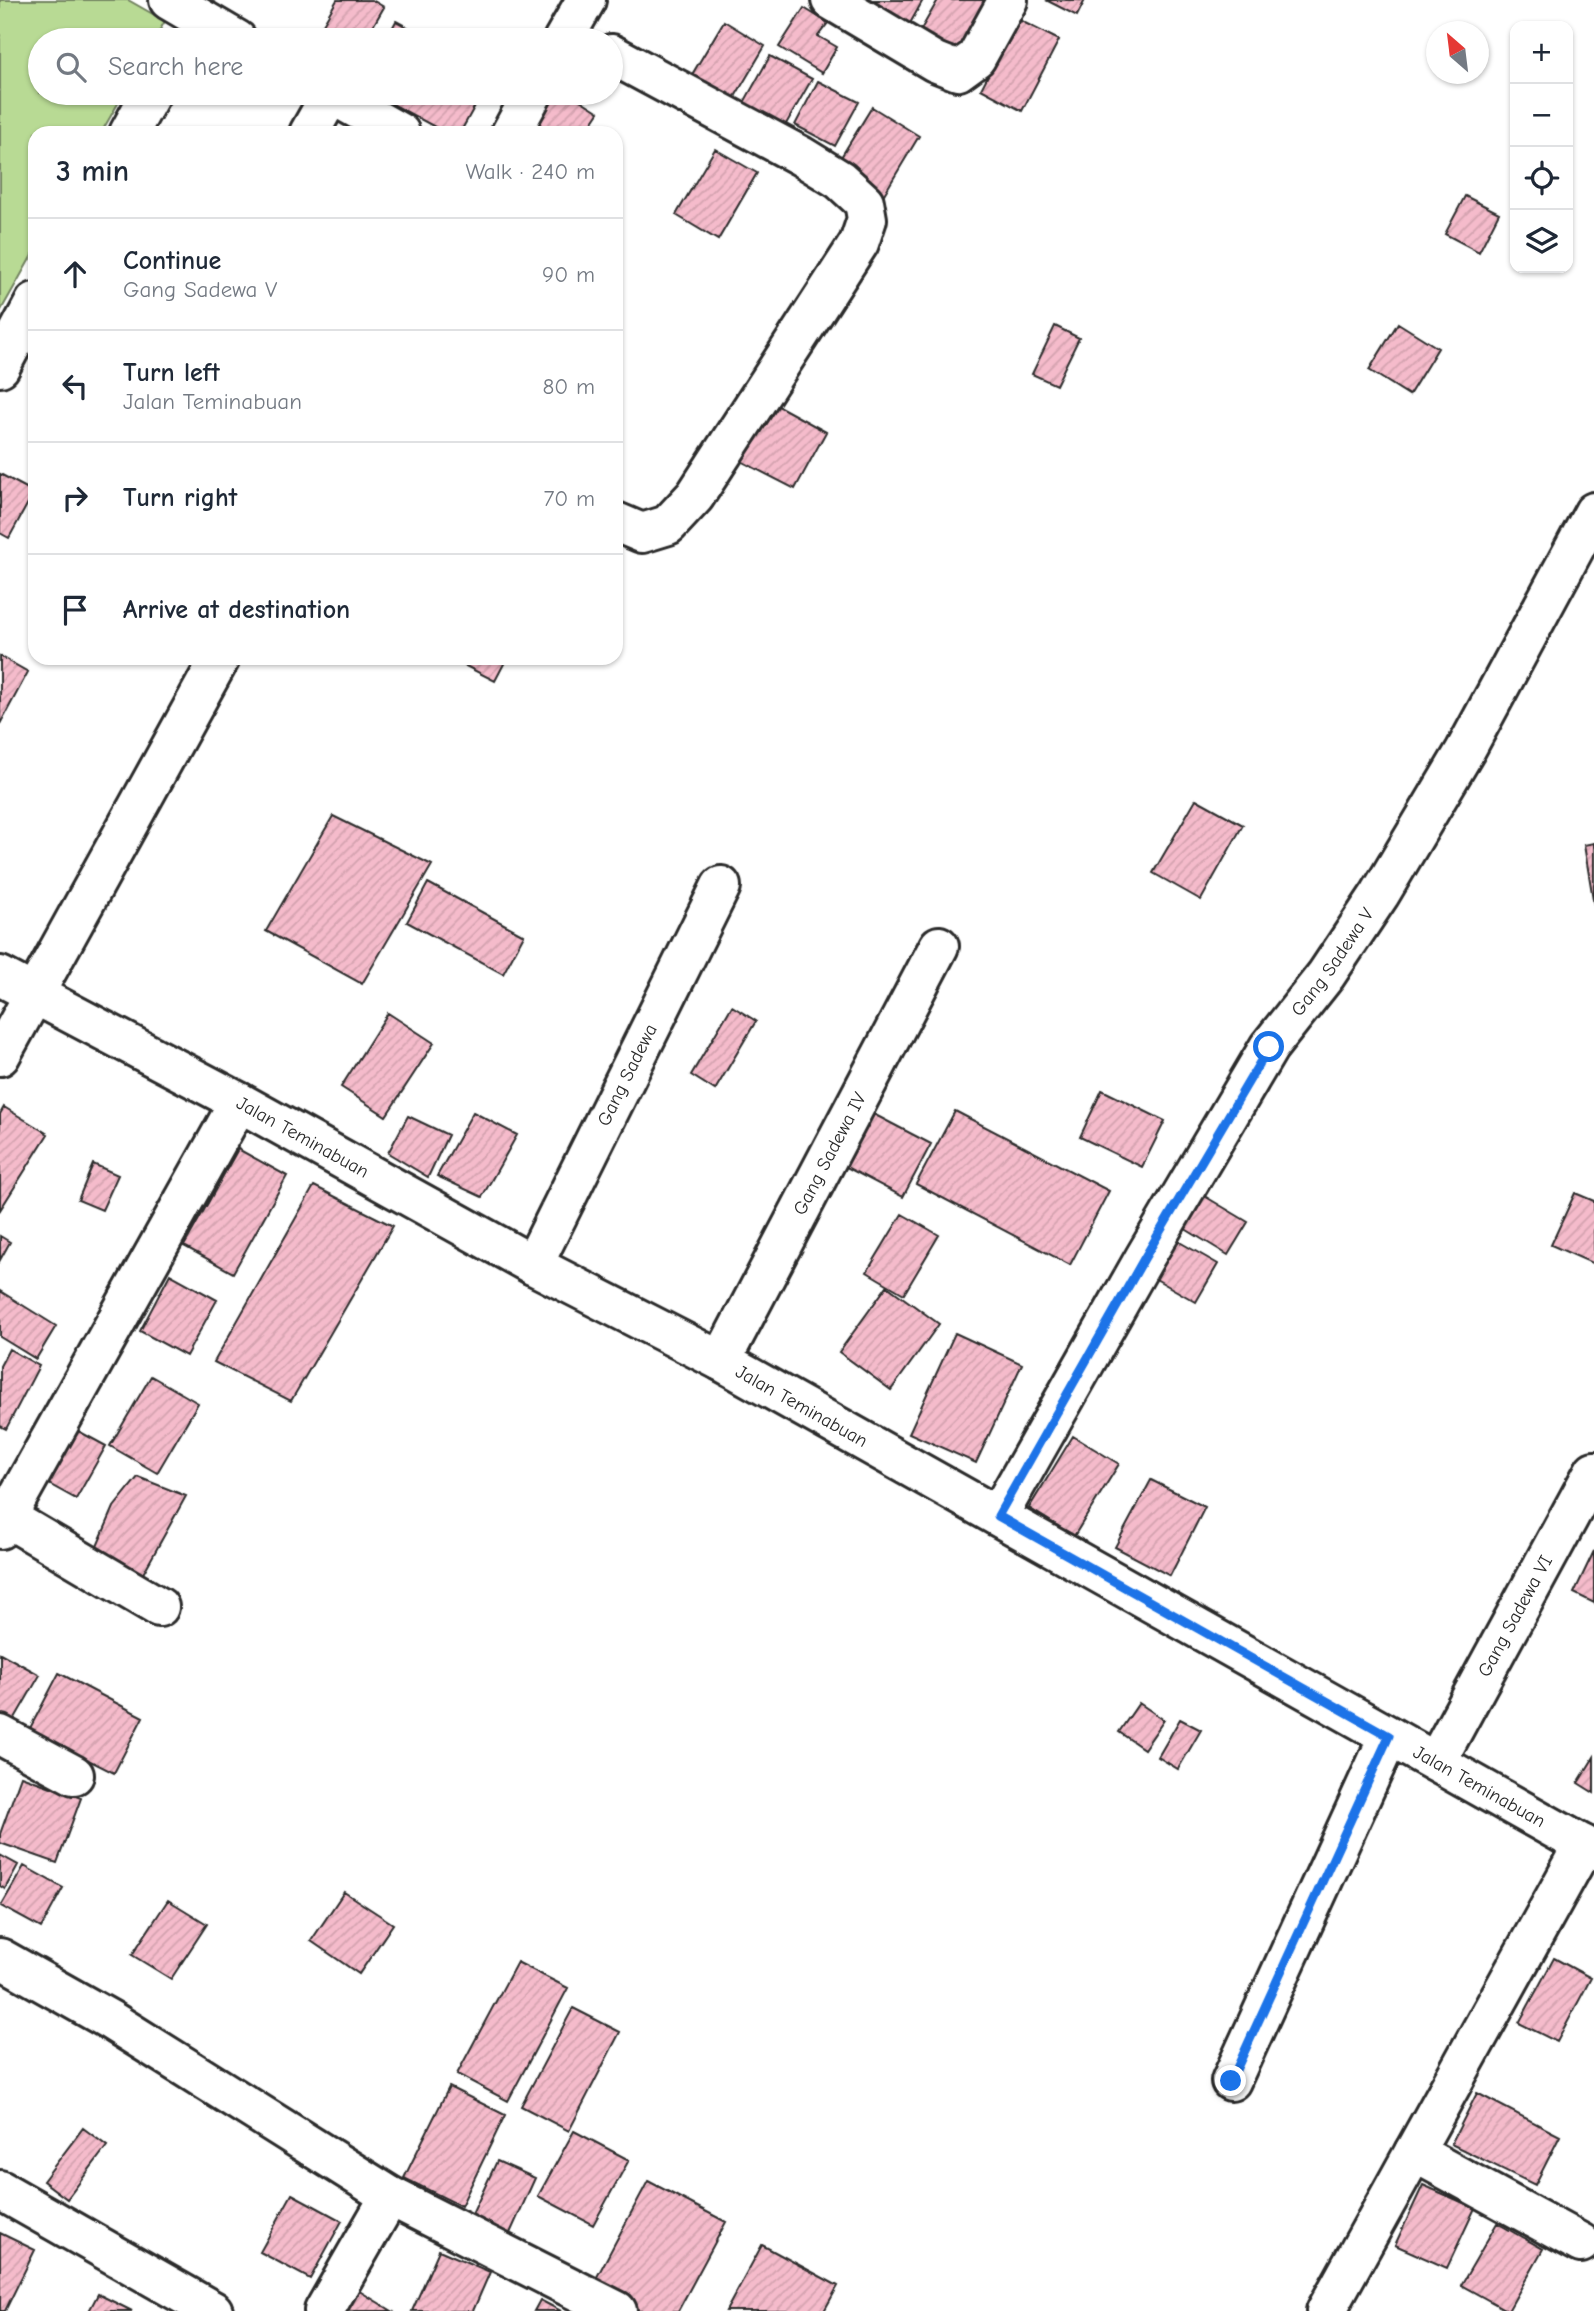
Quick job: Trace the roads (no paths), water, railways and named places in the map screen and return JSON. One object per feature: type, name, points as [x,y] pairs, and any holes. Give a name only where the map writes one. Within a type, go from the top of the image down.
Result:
[{"type":"street","points":[[831,0],[935,62],[958,71],[976,58],[1008,0]]},
{"type":"street","points":[[187,14],[214,28]]},
{"type":"street","points":[[623,60],[801,156],[840,180],[864,202],[867,219],[859,243],[695,496],[668,525],[642,533],[623,525]]},
{"type":"street","points":[[133,126],[145,105]]},
{"type":"street","points":[[313,126],[324,105]]},
{"type":"street","points":[[351,105],[388,126]]},
{"type":"street","points":[[515,126],[526,105]]},
{"type":"street","points":[[0,367],[28,315]]},
{"type":"street","name":"Gang Sadewa V","points":[[998,1516],[1145,1257],[1269,1047],[1326,975],[1380,894],[1465,751],[1594,513]]},
{"type":"street","points":[[0,1056],[216,665]]},
{"type":"street","name":"Gang Sadewa","points":[[533,1265],[721,886]]},
{"type":"street","name":"Gang Sadewa IV","points":[[721,1361],[939,946]]},
{"type":"street","name":"Jalan Teminabuan","points":[[0,976],[239,1102],[533,1265],[721,1361],[1589,1848]]},
{"type":"street","points":[[159,1607],[3,1523],[239,1102]]},
{"type":"street","name":"Gang Sadewa VI","points":[[1436,1762],[1594,1471]]},
{"type":"street","points":[[0,1735],[74,1775]]},
{"type":"street","points":[[1231,2081],[1389,1736]]},
{"type":"street","points":[[1326,2311],[1589,1848]]},
{"type":"street","points":[[0,1958],[110,2020],[390,2196],[617,2311]]},
{"type":"street","points":[[1414,2152],[1581,2243]]},
{"type":"street","points":[[0,2190],[213,2311]]},
{"type":"street","points":[[324,2311],[390,2196]]}]
